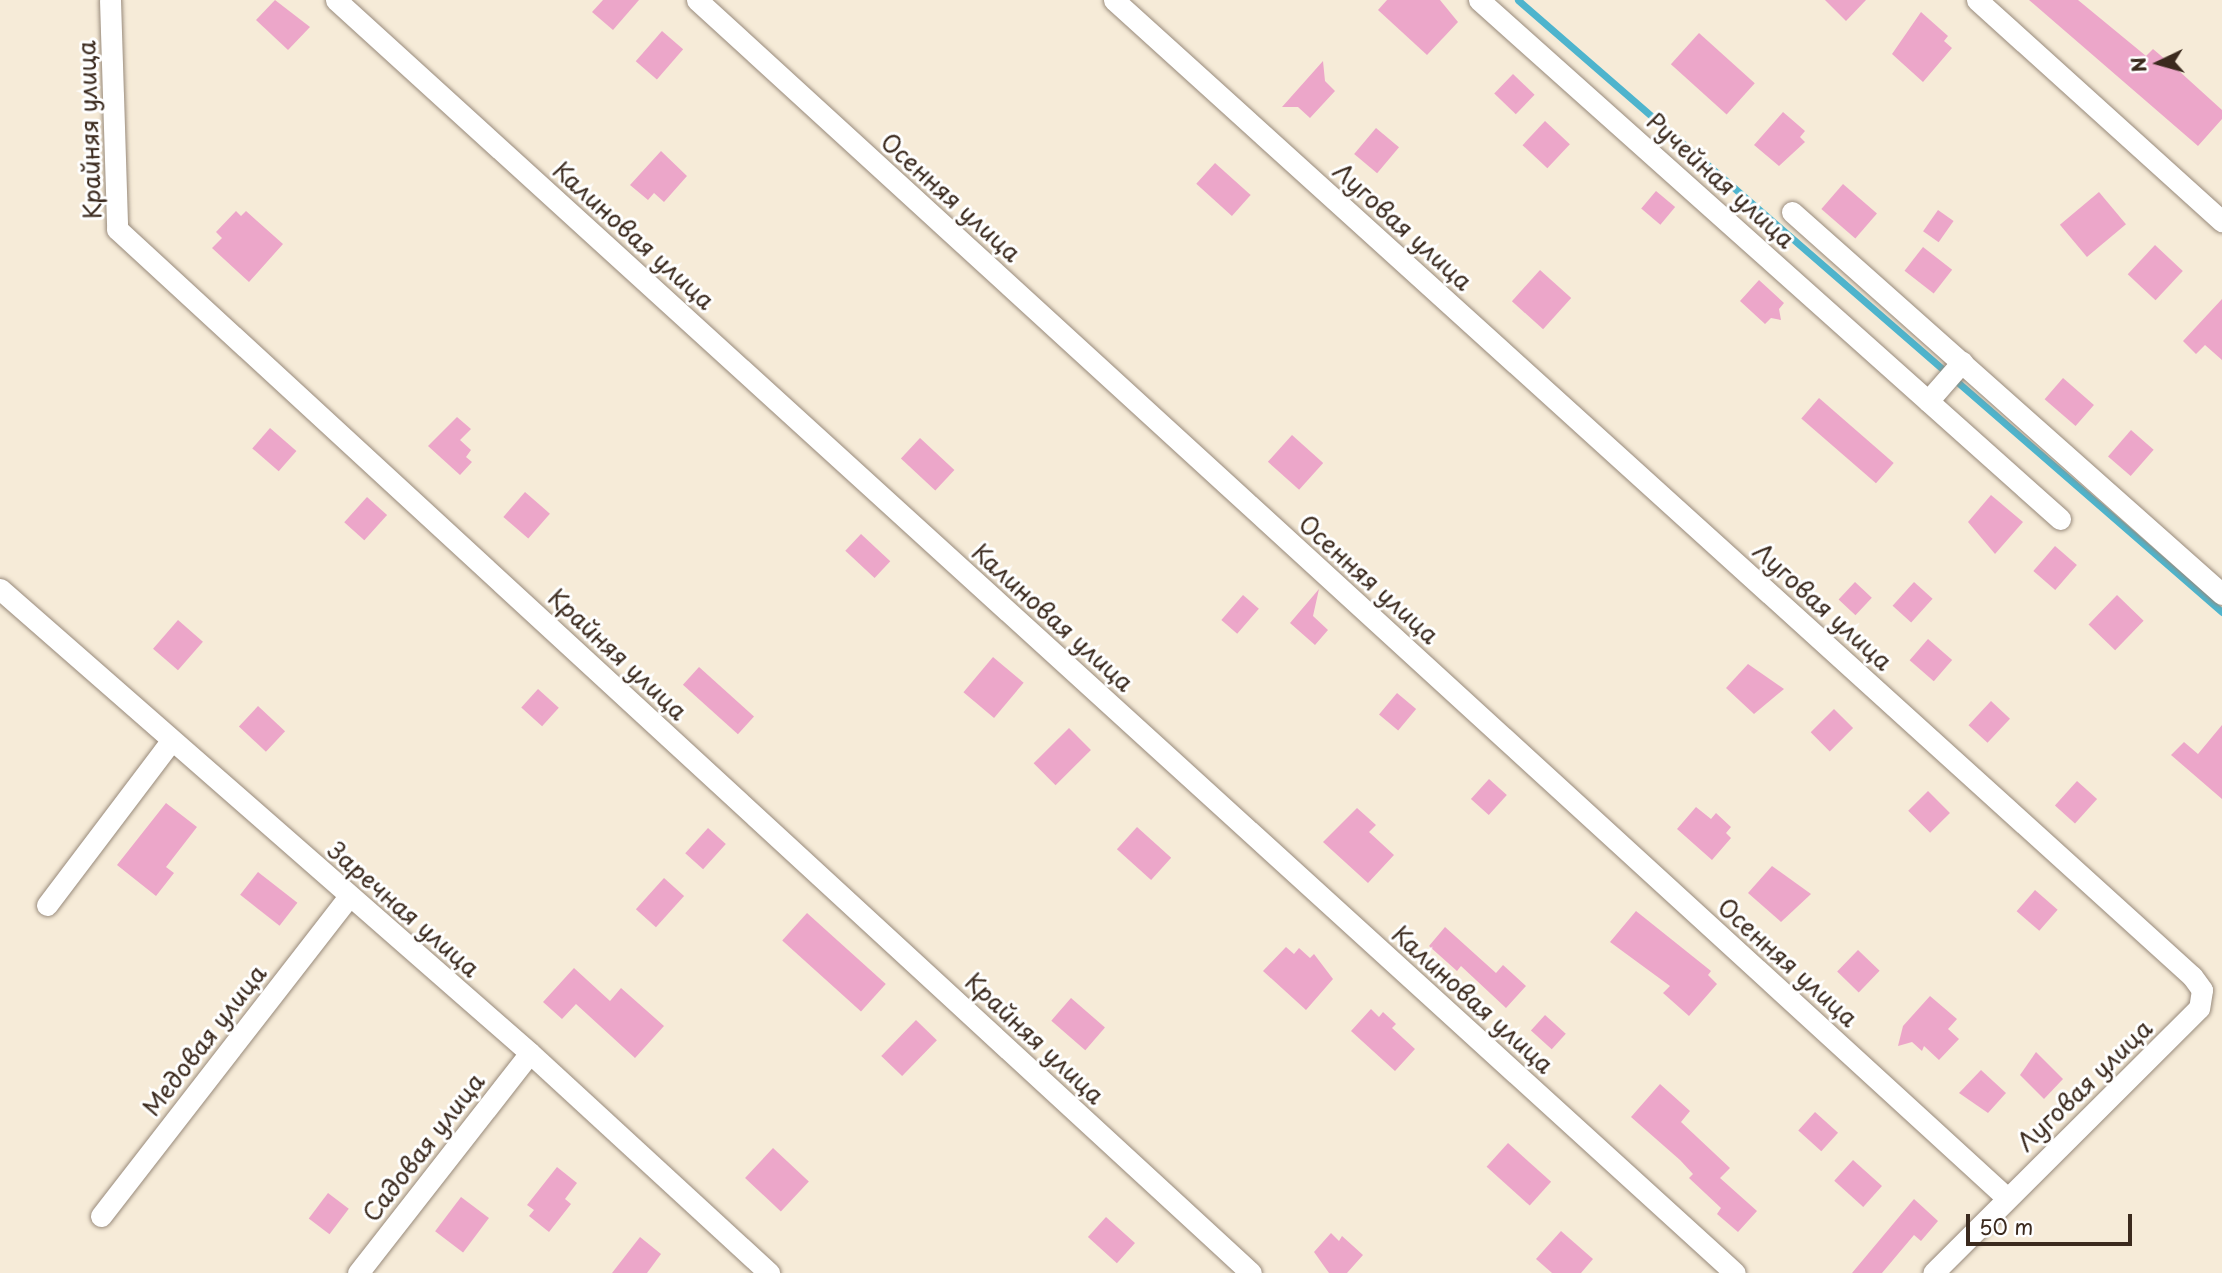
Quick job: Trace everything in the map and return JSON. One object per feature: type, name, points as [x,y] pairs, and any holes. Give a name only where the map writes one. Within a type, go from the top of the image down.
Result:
[{"type":"street","name":"Крайняя улица","points":[[110,0],[117,229],[1251,1273]]},
{"type":"street","name":"Калиновая улица","points":[[336,0],[1735,1273]]},
{"type":"street","name":"Осенняя улица","points":[[697,0],[2006,1198]]},
{"type":"street","name":"Луговая улица","points":[[1115,0],[2192,975],[2202,990],[2199,1008],[1933,1273]]},
{"type":"street","name":"Ручейная улица","points":[[1479,0],[2060,519]]},
{"type":"street","points":[[1977,0],[2222,221]]},
{"type":"street","name":"Ручейная улица","points":[[1792,212],[2222,594]]},
{"type":"street","points":[[1928,401],[1962,362]]},
{"type":"street","name":"Заречная улица","points":[[0,589],[530,1053],[769,1273]]},
{"type":"street","points":[[47,905],[171,741]]},
{"type":"street","name":"Медовая улица","points":[[101,1216],[349,896]]},
{"type":"street","name":"Садовая улица","points":[[358,1273],[530,1053]]},
{"type":"building","points":[[275,0],[310,27],[288,50],[256,20]]},
{"type":"building","points":[[603,0],[639,0],[613,30],[592,12]]},
{"type":"building","points":[[1387,0],[1440,0],[1458,22],[1427,55],[1378,10]]},
{"type":"building","points":[[1825,0],[1866,0],[1846,21]]},
{"type":"building","points":[[2029,0],[2078,0],[2146,56],[2153,49],[2222,110],[2222,119],[2198,146]]},
{"type":"building","points":[[1921,12],[1948,36],[1944,41],[1952,48],[1923,82],[1892,54]]},
{"type":"building","points":[[662,31],[683,49],[657,80],[636,61]]},
{"type":"building","points":[[1699,33],[1755,83],[1727,114],[1671,64]]},
{"type":"building","points":[[1323,61],[1325,81],[1335,91],[1310,118],[1298,107],[1282,107]]},
{"type":"building","points":[[1513,74],[1535,95],[1516,114],[1494,93]]},
{"type":"building","points":[[1783,112],[1805,131],[1800,137],[1805,142],[1779,166],[1754,145]]},
{"type":"building","points":[[1545,121],[1570,144],[1547,168],[1522,145]]},
{"type":"building","points":[[1376,128],[1399,147],[1377,173],[1354,154]]},
{"type":"building","points":[[661,151],[687,176],[664,202],[654,193],[648,200],[630,185]]},
{"type":"building","points":[[1215,163],[1251,195],[1232,216],[1196,184]]},
{"type":"building","points":[[1843,184],[1877,214],[1855,238],[1821,209]]},
{"type":"building","points":[[1656,191],[1675,207],[1660,225],[1641,209]]},
{"type":"building","points":[[2099,192],[2126,224],[2087,257],[2060,225]]},
{"type":"building","points":[[1938,210],[1954,221],[1939,242],[1923,231]]},
{"type":"building","points":[[236,211],[241,216],[246,211],[283,244],[249,282],[212,248],[222,238],[216,232]]},
{"type":"building","points":[[2155,245],[2183,271],[2156,300],[2128,274]]},
{"type":"building","points":[[1923,247],[1952,270],[1934,293],[1905,271]]},
{"type":"building","points":[[1540,270],[1571,298],[1543,329],[1512,301]]},
{"type":"building","points":[[1759,280],[1784,303],[1779,309],[1781,320],[1771,318],[1765,324],[1740,301]]},
{"type":"building","points":[[2222,299],[2222,360],[2205,345],[2196,354],[2183,341]]},
{"type":"building","points":[[2063,378],[2094,405],[2076,426],[2045,399]]},
{"type":"building","points":[[1819,398],[1894,463],[1876,483],[1801,418]]},
{"type":"building","points":[[457,417],[471,429],[460,440],[471,450],[466,457],[472,462],[460,475],[428,446]]},
{"type":"building","points":[[270,428],[296,451],[279,471],[252,448]]},
{"type":"building","points":[[2131,430],[2154,450],[2131,476],[2108,456]]},
{"type":"building","points":[[1292,435],[1323,463],[1299,490],[1268,462]]},
{"type":"building","points":[[920,438],[954,470],[935,491],[901,458]]},
{"type":"building","points":[[525,492],[550,514],[528,539],[503,517]]},
{"type":"building","points":[[1991,495],[2023,522],[1995,554],[1968,522]]},
{"type":"building","points":[[367,497],[387,515],[364,540],[344,522]]},
{"type":"building","points":[[861,534],[890,561],[875,578],[845,551]]},
{"type":"building","points":[[2055,546],[2077,565],[2055,590],[2033,571]]},
{"type":"building","points":[[1855,582],[1872,598],[1855,615],[1839,600]]},
{"type":"building","points":[[1914,582],[1933,599],[1911,623],[1893,606]]},
{"type":"building","points":[[1319,589],[1313,616],[1328,630],[1315,645],[1290,623]]},
{"type":"building","points":[[1243,595],[1259,609],[1237,634],[1221,620]]},
{"type":"building","points":[[2117,595],[2144,621],[2115,650],[2089,624]]},
{"type":"building","points":[[178,620],[203,642],[178,670],[153,649]]},
{"type":"building","points":[[1928,639],[1952,660],[1934,681],[1910,660]]},
{"type":"building","points":[[993,657],[1024,683],[994,718],[963,692]]},
{"type":"building","points":[[1748,664],[1784,689],[1754,714],[1726,688]]},
{"type":"building","points":[[699,667],[754,717],[738,734],[683,685]]},
{"type":"building","points":[[538,689],[559,708],[542,726],[521,708]]},
{"type":"building","points":[[1397,693],[1416,709],[1398,731],[1379,714]]},
{"type":"building","points":[[1991,701],[2010,719],[1988,743],[1968,725]]},
{"type":"building","points":[[258,706],[285,731],[266,752],[239,726]]},
{"type":"building","points":[[1834,709],[1853,728],[1830,751],[1811,732]]},
{"type":"building","points":[[2222,725],[2222,799],[2171,755],[2184,742],[2198,754]]},
{"type":"building","points":[[1069,728],[1091,750],[1056,785],[1034,763]]},
{"type":"building","points":[[1489,779],[1507,795],[1489,815],[1471,799]]},
{"type":"building","points":[[2077,781],[2097,799],[2075,824],[2055,806]]},
{"type":"building","points":[[1928,791],[1950,813],[1930,833],[1908,811]]},
{"type":"building","points":[[166,803],[197,827],[166,867],[174,873],[156,896],[117,865]]},
{"type":"building","points":[[1696,807],[1711,819],[1716,813],[1731,827],[1726,833],[1731,838],[1712,860],[1677,829]]},
{"type":"building","points":[[1357,808],[1376,825],[1369,832],[1394,855],[1368,883],[1323,842]]},
{"type":"building","points":[[1137,827],[1171,858],[1151,880],[1117,849]]},
{"type":"building","points":[[708,828],[726,844],[703,869],[685,853]]},
{"type":"building","points":[[1772,866],[1811,894],[1781,922],[1748,893]]},
{"type":"building","points":[[258,872],[297,903],[280,926],[240,895]]},
{"type":"building","points":[[664,878],[684,896],[656,927],[636,909]]},
{"type":"building","points":[[2035,890],[2058,910],[2039,931],[2017,911]]},
{"type":"building","points":[[1636,911],[1711,971],[1708,975],[1717,984],[1689,1016],[1663,993],[1670,986],[1610,942]]},
{"type":"building","points":[[807,913],[886,984],[861,1011],[782,940]]},
{"type":"building","points":[[1445,927],[1496,973],[1503,965],[1526,986],[1506,1008],[1461,966],[1457,971],[1429,946]]},
{"type":"building","points":[[1286,947],[1294,954],[1299,948],[1310,958],[1314,954],[1333,979],[1306,1010],[1263,971]]},
{"type":"building","points":[[1858,950],[1880,971],[1859,992],[1837,972]]},
{"type":"building","points":[[574,968],[610,1001],[621,988],[664,1026],[635,1058],[576,1004],[562,1019],[543,1002]]},
{"type":"building","points":[[1930,996],[1957,1019],[1948,1029],[1959,1039],[1939,1060],[1924,1046],[1922,1051],[1912,1042],[1898,1046],[1903,1026]]},
{"type":"building","points":[[1071,998],[1105,1028],[1085,1050],[1051,1021]]},
{"type":"building","points":[[1371,1009],[1379,1017],[1383,1012],[1396,1024],[1392,1028],[1415,1049],[1395,1071],[1351,1031]]},
{"type":"building","points":[[1545,1015],[1566,1034],[1552,1049],[1531,1031]]},
{"type":"building","points":[[916,1020],[937,1040],[902,1076],[881,1056]]},
{"type":"building","points":[[2036,1052],[2063,1079],[2044,1099],[2020,1075]]},
{"type":"building","points":[[1981,1070],[2006,1093],[1988,1113],[1959,1093]]},
{"type":"building","points":[[1660,1084],[1690,1111],[1681,1122],[1730,1168],[1720,1178],[1757,1211],[1738,1232],[1717,1214],[1721,1208],[1689,1178],[1693,1174],[1680,1160],[1631,1117]]},
{"type":"building","points":[[1815,1112],[1838,1133],[1821,1151],[1798,1131]]},
{"type":"building","points":[[1508,1143],[1551,1182],[1530,1206],[1487,1167]]},
{"type":"building","points":[[773,1148],[809,1181],[781,1211],[745,1178]]},
{"type":"building","points":[[1853,1160],[1882,1186],[1863,1207],[1834,1181]]},
{"type":"building","points":[[557,1167],[577,1183],[565,1199],[571,1204],[549,1232],[529,1216],[534,1210],[527,1205]]},
{"type":"building","points":[[328,1193],[349,1209],[330,1234],[309,1219]]},
{"type":"building","points":[[461,1197],[489,1218],[463,1252],[435,1231]]},
{"type":"building","points":[[1914,1199],[1938,1221],[1921,1241],[1914,1235],[1882,1273],[1852,1273]]},
{"type":"building","points":[[1106,1217],[1135,1243],[1117,1263],[1088,1237]]},
{"type":"building","points":[[1561,1231],[1593,1259],[1581,1273],[1552,1273],[1536,1259]]},
{"type":"building","points":[[1331,1233],[1339,1241],[1342,1236],[1363,1255],[1347,1273],[1329,1273],[1314,1252]]},
{"type":"building","points":[[640,1237],[661,1254],[647,1273],[612,1273]]},
{"type":"waterway","points":[[1518,0],[2222,612]]}]
